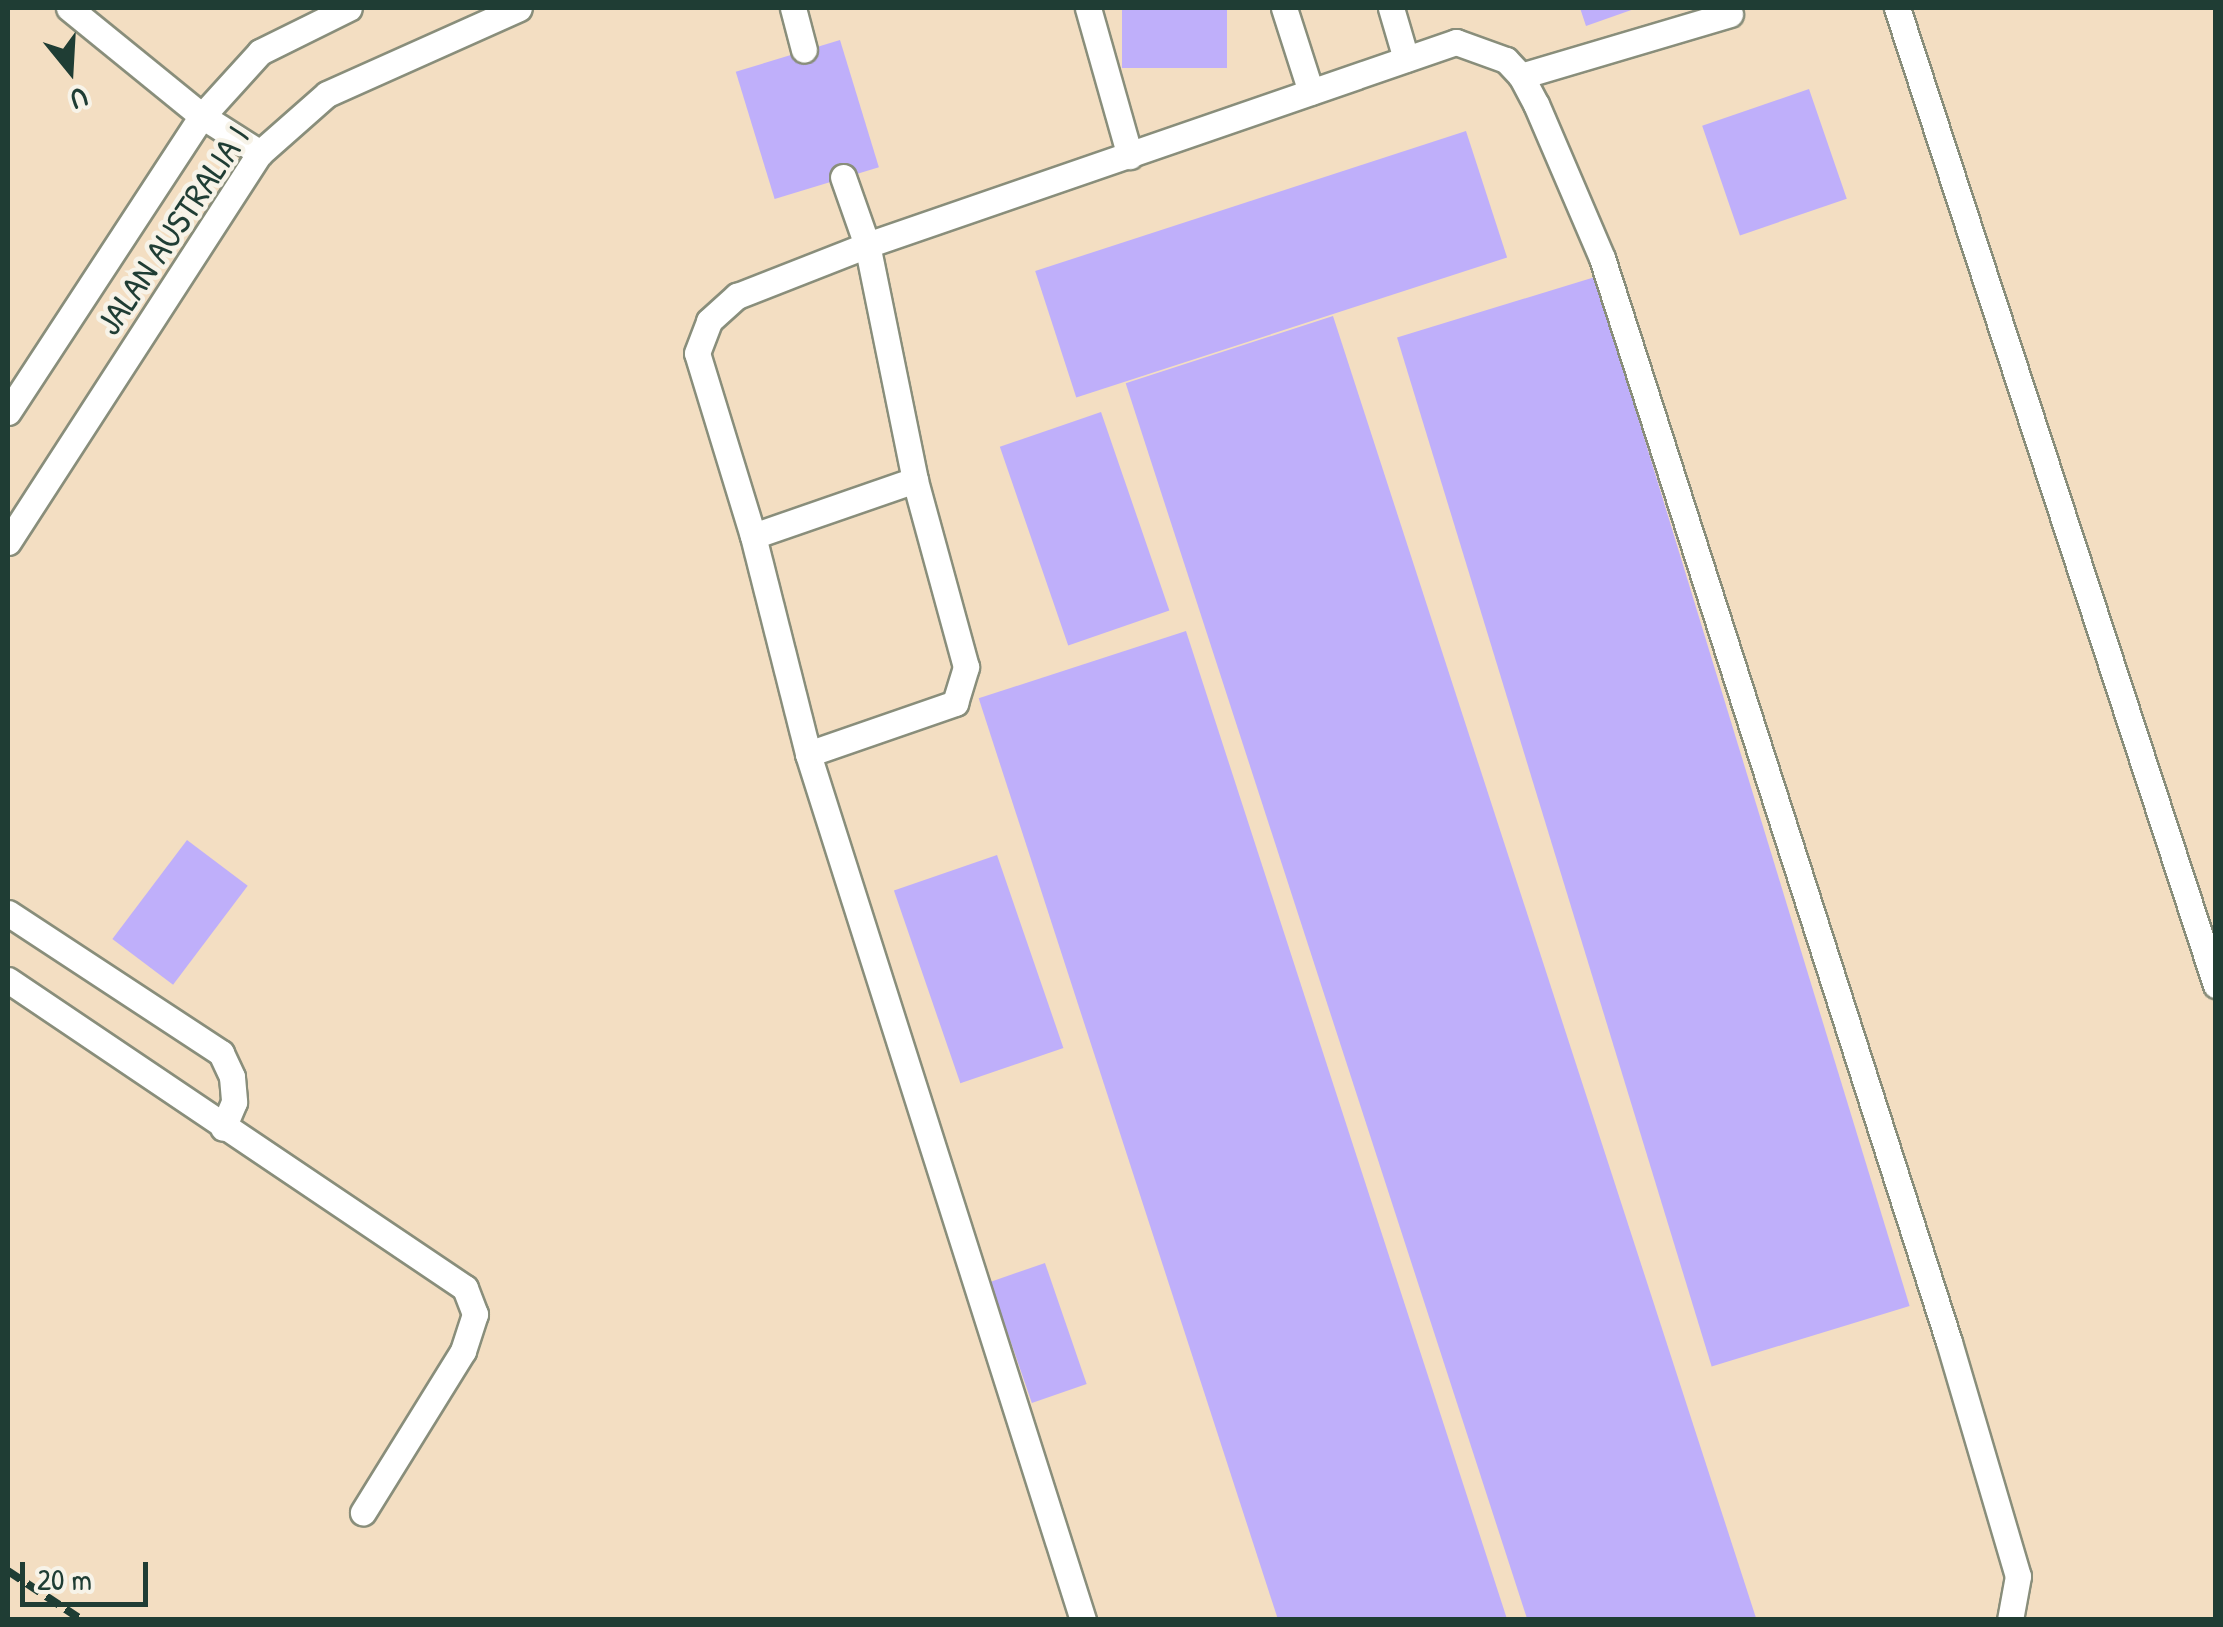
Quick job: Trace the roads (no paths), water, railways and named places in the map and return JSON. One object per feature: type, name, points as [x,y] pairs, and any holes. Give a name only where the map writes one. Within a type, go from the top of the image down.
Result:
[{"type":"lane","points":[[69,8],[202,116],[260,153]]},
{"type":"lane","name":"JALAN AUSTRALIA I","points":[[8,412],[202,116],[260,52],[349,8]]},
{"type":"lane","name":"JALAN AUSTRALIA I","points":[[8,542],[260,153],[327,94],[519,8]]},
{"type":"lane","points":[[793,8],[804,50]]},
{"type":"lane","points":[[1088,8],[1130,156]]},
{"type":"lane","points":[[1284,8],[1312,92]]},
{"type":"lane","points":[[1390,8],[1406,59]]},
{"type":"lane","points":[[1897,8],[2216,984]]},
{"type":"lane","points":[[1521,76],[1730,14]]},
{"type":"lane","points":[[1083,1620],[808,754],[753,536],[697,352],[710,321],[737,296],[867,245],[1456,42],[1506,60],[1521,76],[1602,258],[1950,1342],[2018,1576],[2010,1620]]},
{"type":"lane","points":[[808,754],[955,703],[966,667],[915,480],[867,245],[843,176]]},
{"type":"lane","points":[[753,536],[915,480]]},
{"type":"lane","points":[[8,913],[220,1053],[232,1077],[234,1102],[223,1128]]},
{"type":"lane","points":[[8,980],[465,1288],[475,1314],[463,1351],[363,1512]]},
{"type":"railway","points":[[8,1571],[82,1620]]}]
